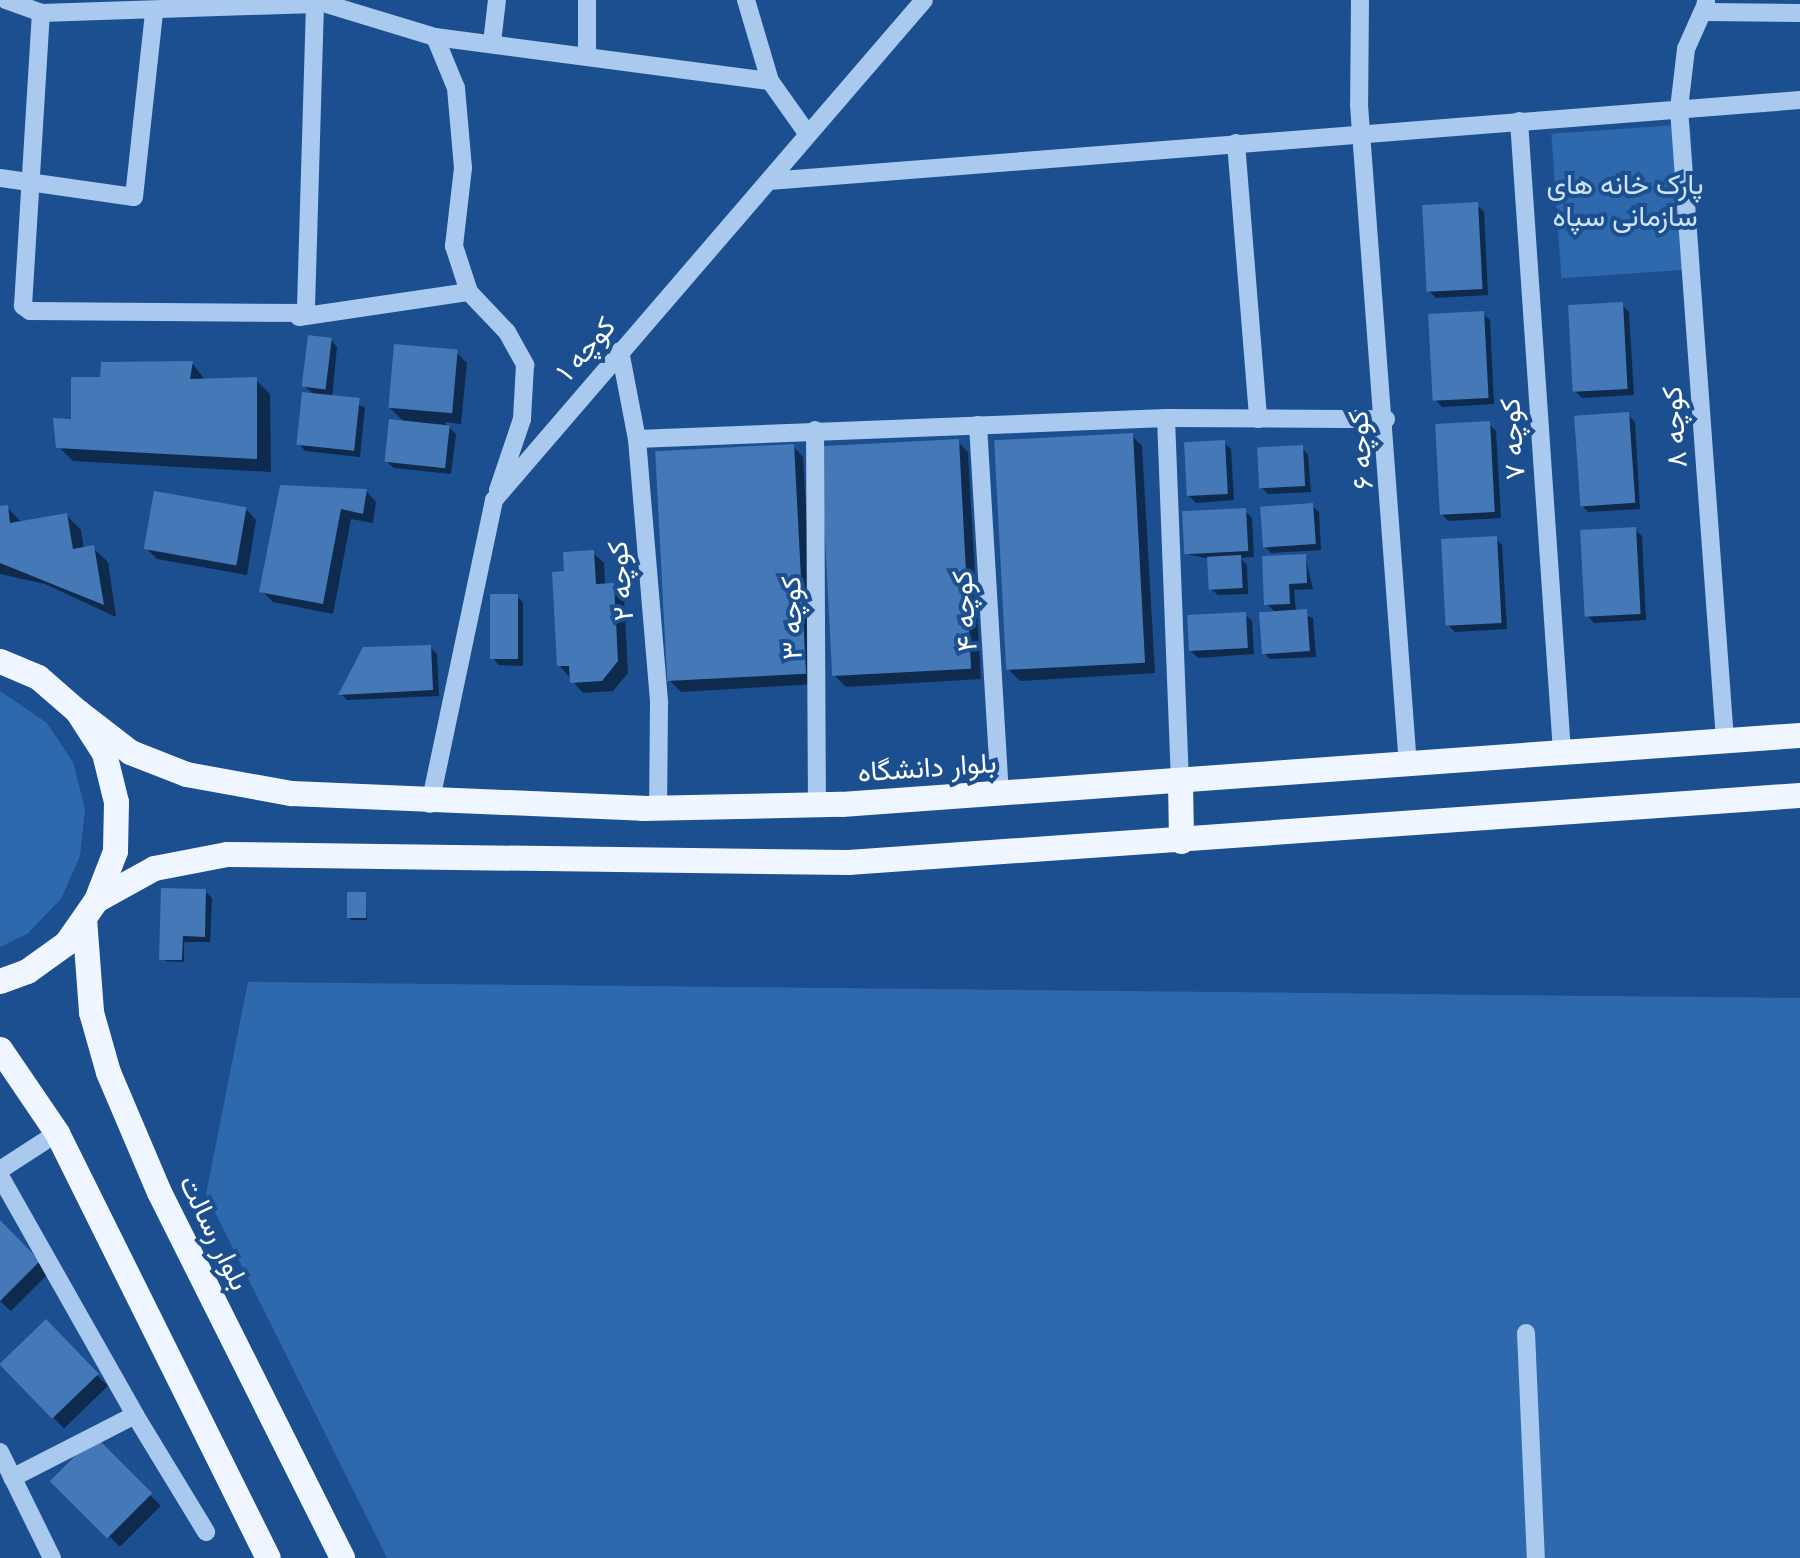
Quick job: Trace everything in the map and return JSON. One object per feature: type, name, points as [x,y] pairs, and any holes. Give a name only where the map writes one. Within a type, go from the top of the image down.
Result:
[{"type":"main road","points":[[0,660],[38,677],[77,711],[104,754],[116,802],[116,851],[90,909],[66,943],[28,971],[0,981]]},
{"type":"main road","name":"بلوار دانشگاه","points":[[77,711],[130,752],[186,774],[290,793],[430,804],[658,808],[1000,793],[1408,766],[1800,734]]},
{"type":"main road","points":[[1180,781],[1181,841]]},
{"type":"main road","points":[[90,909],[154,868],[227,854],[848,862],[1800,795]]},
{"type":"main road","name":"بلوار رسالت","points":[[90,909],[91,1012],[108,1072],[159,1192],[342,1558]]},
{"type":"main road","points":[[0,1049],[58,1133],[268,1558]]},
{"type":"street","points":[[6,0],[42,13],[91,7],[154,12],[314,2],[436,37],[587,54],[770,82]]},
{"type":"street","points":[[492,44],[497,0]]},
{"type":"street","points":[[587,54],[588,0]]},
{"type":"street","points":[[746,0],[770,82],[807,133]]},
{"type":"street","name":"کوچه ۱","points":[[430,804],[494,500],[924,0]]},
{"type":"street","name":"کوچه ۶","points":[[1360,0],[1362,131],[1386,419],[1408,766]]},
{"type":"street","points":[[298,317],[311,299],[314,2]]},
{"type":"street","points":[[1706,2],[1706,12],[1800,14]]},
{"type":"street","name":"کوچه ۸","points":[[1706,2],[1686,49],[1679,109],[1726,740]]},
{"type":"street","points":[[0,178],[134,197],[154,12]]},
{"type":"street","points":[[42,13],[18,293],[30,311],[298,317],[470,292]]},
{"type":"street","points":[[436,37],[456,88],[463,168],[454,246],[470,292],[507,332],[525,366],[522,419],[494,500]]},
{"type":"street","points":[[769,181],[1362,131],[1800,100]]},
{"type":"street","name":"کوچه ۷","points":[[1519,121],[1562,752]]},
{"type":"street","points":[[1236,143],[1258,419]]},
{"type":"street","name":"کوچه ۲","points":[[620,352],[637,439],[659,703],[658,808]]},
{"type":"street","points":[[637,439],[1166,418],[1386,419]]},
{"type":"street","points":[[1166,418],[1180,781]]},
{"type":"street","name":"کوچه ۴","points":[[978,424],[1000,793]]},
{"type":"street","name":"کوچه ۳","points":[[815,430],[817,804]]},
{"type":"street","points":[[58,1133],[0,1173],[135,1416],[206,1532]]},
{"type":"street","points":[[1526,1333],[1536,1558]]},
{"type":"street","points":[[12,1478],[135,1416]]},
{"type":"street","points":[[0,1452],[52,1558]]},
{"type":"green space","name":"پارک خانه های سازمانی سپاه","points":[[1690,124],[1700,269],[1561,278],[1551,134]]},
{"type":"green space","points":[[0,691],[47,723],[73,762],[85,809],[80,856],[61,899],[27,934],[0,947]]},
{"type":"green space","points":[[248,982],[1800,998],[1800,1558],[387,1558],[206,1194]]},
{"type":"building","points":[[1478,202],[1483,289],[1427,292],[1422,205]]},
{"type":"building","points":[[1623,302],[1628,389],[1573,392],[1568,305]]},
{"type":"building","points":[[1484,311],[1489,398],[1433,401],[1428,314]]},
{"type":"building","points":[[308,335],[332,338],[325,390],[302,387]]},
{"type":"building","points":[[394,344],[458,350],[452,413],[388,408]]},
{"type":"building","points":[[193,361],[190,379],[257,377],[257,459],[56,448],[53,418],[71,419],[71,377],[100,377],[101,362]]},
{"type":"building","points":[[302,392],[360,398],[354,451],[296,445]]},
{"type":"building","points":[[1629,412],[1635,503],[1580,507],[1574,416]]},
{"type":"building","points":[[389,419],[450,425],[445,468],[385,462]]},
{"type":"building","points":[[1490,421],[1495,512],[1440,515],[1435,424]]},
{"type":"building","points":[[1133,433],[1145,663],[1006,670],[994,440]]},
{"type":"building","points":[[959,439],[971,669],[832,676],[820,446]]},
{"type":"building","points":[[1225,440],[1228,494],[1187,496],[1184,442]]},
{"type":"building","points":[[794,444],[806,674],[667,681],[655,451]]},
{"type":"building","points":[[1303,445],[1305,486],[1259,488],[1257,447]]},
{"type":"building","points":[[280,485],[367,489],[363,514],[341,509],[323,604],[259,592]]},
{"type":"building","points":[[154,491],[247,507],[236,565],[144,549]]},
{"type":"building","points":[[1313,503],[1316,544],[1263,548],[1260,507]]},
{"type":"building","points":[[8,505],[10,523],[67,513],[73,549],[94,545],[104,605],[0,563],[0,506]]},
{"type":"building","points":[[1246,508],[1248,551],[1184,554],[1182,511]]},
{"type":"building","points":[[1636,527],[1641,614],[1585,617],[1580,530]]},
{"type":"building","points":[[1497,536],[1502,623],[1446,626],[1441,539]]},
{"type":"building","points":[[594,550],[596,584],[614,583],[618,661],[602,681],[570,683],[569,666],[557,666],[552,572],[564,571],[563,552]]},
{"type":"building","points":[[1306,554],[1307,583],[1289,584],[1290,604],[1264,605],[1262,556]]},
{"type":"building","points":[[1241,555],[1243,588],[1209,590],[1207,557]]},
{"type":"building","points":[[490,594],[518,594],[518,659],[490,659]]},
{"type":"building","points":[[1307,609],[1310,651],[1262,654],[1259,612]]},
{"type":"building","points":[[1246,612],[1248,648],[1189,651],[1187,615]]},
{"type":"building","points":[[431,645],[433,690],[338,695],[363,647]]},
{"type":"building","points":[[161,888],[206,889],[205,937],[183,936],[182,960],[159,960]]},
{"type":"building","points":[[347,892],[366,892],[366,918],[347,918]]},
{"type":"building","points":[[0,1220],[40,1261],[0,1301]]},
{"type":"building","points":[[46,1319],[99,1374],[52,1419],[0,1365]]},
{"type":"building","points":[[95,1436],[152,1493],[107,1539],[50,1481]]}]
